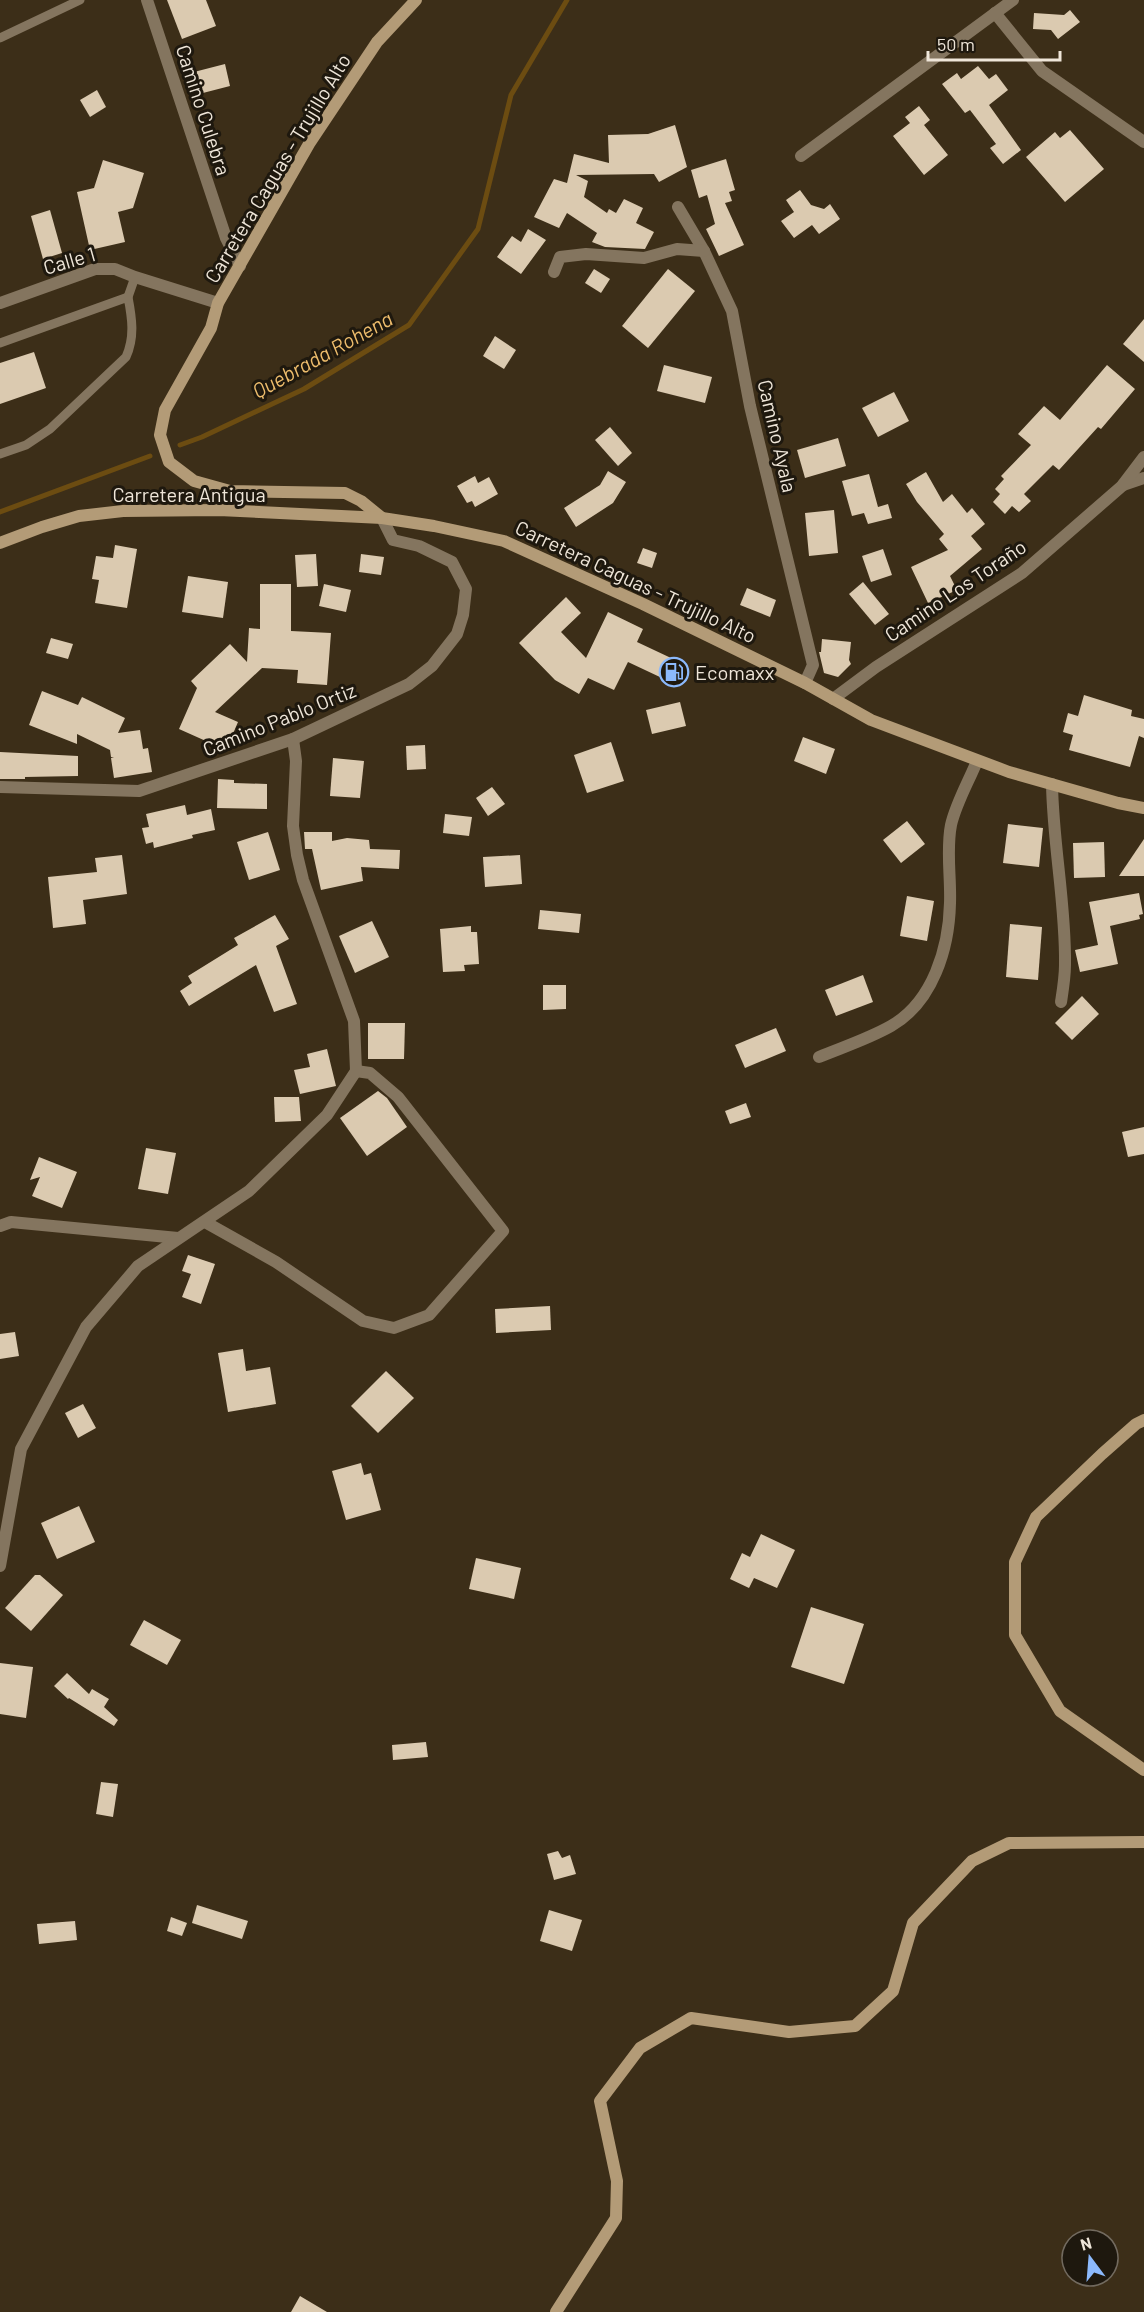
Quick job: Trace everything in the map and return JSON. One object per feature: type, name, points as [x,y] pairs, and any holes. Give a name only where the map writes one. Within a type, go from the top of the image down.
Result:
[{"type":"street","name":"Camino Culebra","points":[[147,0],[226,238],[240,266]]},
{"type":"street","name":"Carretera Caguas - Trujillo Alto","points":[[416,0],[371,51],[309,144],[218,303],[211,328],[165,410],[160,435],[169,462],[194,481],[230,491],[345,493],[361,501],[382,518],[504,541],[806,682],[871,720],[1009,772],[1118,803],[1144,808]]},
{"type":"street","points":[[801,156],[1012,0]]},
{"type":"street","points":[[995,13],[1042,71],[1144,142]]},
{"type":"street","name":"Camino Ayala","points":[[678,207],[704,251],[732,311],[750,406],[813,665],[806,682]]},
{"type":"street","points":[[554,272],[560,257],[586,254],[644,258],[677,249],[704,251]]},
{"type":"street","name":"Calle 1","points":[[0,303],[95,269],[115,268],[135,278],[218,303]]},
{"type":"street","name":"Camino Los Toraño","points":[[833,699],[876,667],[1022,573],[1122,486],[1144,457]]},
{"type":"street","points":[[1122,486],[1144,478]]},
{"type":"street","name":"Carretera Antigua","points":[[0,543],[79,516],[123,511],[219,510],[382,518]]},
{"type":"street","name":"Camino Pablo Ortiz","points":[[0,787],[139,791],[293,739],[409,684],[432,666],[457,634],[463,615],[466,589],[452,562],[419,546],[393,540],[382,518]]},
{"type":"street","points":[[0,1566],[21,1449],[86,1326],[138,1266],[249,1191],[327,1115],[356,1071],[354,1021],[303,880],[297,855],[293,826],[296,761],[293,739]]},
{"type":"street","points":[[819,1057],[894,1025],[920,1001],[943,955],[949,927],[951,824],[977,761]]},
{"type":"street","points":[[1052,784],[1052,820],[1063,914],[1065,965],[1061,1002]]},
{"type":"street","points":[[205,1222],[276,1262],[363,1321],[394,1328],[429,1316],[503,1231],[398,1097],[370,1073],[356,1071]]},
{"type":"street","points":[[0,1226],[11,1222],[178,1238]]},
{"type":"street","points":[[1144,1420],[1136,1424],[1102,1454],[1036,1517],[1016,1562],[1015,1635],[1060,1711],[1144,1770]]},
{"type":"street","points":[[556,2312],[616,2218],[617,2181],[600,2101],[640,2048],[691,2018],[789,2032],[855,2026],[893,1991],[913,1923],[972,1861],[1009,1843],[1144,1842]]},
{"type":"lane","points":[[0,38],[80,0]]},
{"type":"lane","points":[[0,454],[26,445],[50,429],[126,357],[131,346],[133,328],[128,297],[135,278]]},
{"type":"lane","points":[[0,343],[128,297]]},
{"type":"building","points":[[167,0],[206,0],[216,26],[182,39]]},
{"type":"building","points":[[1070,10],[1080,22],[1058,39],[1051,30],[1033,29],[1034,13],[1064,15]]},
{"type":"building","points":[[225,64],[230,86],[199,94],[194,72]]},
{"type":"building","points":[[978,66],[989,79],[996,74],[1008,90],[989,105],[1021,150],[1003,164],[990,148],[996,144],[970,110],[965,113],[942,84],[957,73],[961,79]]},
{"type":"building","points":[[97,90],[106,107],[90,117],[80,100]]},
{"type":"building","points":[[919,106],[930,120],[924,125],[948,155],[924,175],[893,136],[910,123],[905,117]]},
{"type":"building","points":[[675,125],[687,167],[659,182],[654,174],[576,175],[588,181],[584,197],[607,213],[609,209],[616,213],[624,199],[643,208],[636,223],[654,232],[645,249],[605,247],[592,242],[597,233],[567,213],[559,228],[534,217],[554,179],[567,183],[574,154],[609,163],[608,135],[648,134]]},
{"type":"building","points":[[1070,130],[1104,169],[1065,202],[1026,157],[1055,132],[1060,138]]},
{"type":"building","points":[[726,159],[735,190],[729,192],[732,201],[725,203],[744,245],[719,256],[706,229],[715,224],[707,195],[699,198],[691,170]]},
{"type":"building","points":[[103,160],[144,173],[133,208],[118,212],[125,242],[90,250],[77,192],[94,188]]},
{"type":"building","points":[[800,190],[811,205],[824,209],[830,204],[840,219],[819,234],[812,225],[794,238],[781,221],[794,212],[786,200]]},
{"type":"building","points":[[50,210],[62,253],[43,259],[31,216]]},
{"type":"building","points":[[528,229],[546,240],[521,274],[497,257],[512,236],[521,242]]},
{"type":"building","points":[[594,269],[610,279],[601,293],[585,283]]},
{"type":"building","points":[[668,269],[695,291],[648,348],[622,326]]},
{"type":"building","points":[[1144,319],[1144,362],[1123,344]]},
{"type":"building","points":[[495,336],[516,350],[504,369],[483,356]]},
{"type":"building","points":[[34,352],[46,388],[0,404],[0,363]]},
{"type":"building","points":[[664,365],[712,377],[705,403],[657,391]]},
{"type":"building","points":[[1107,365],[1135,389],[1101,429],[1098,427],[1059,470],[1053,465],[1024,494],[1031,501],[1019,512],[1012,506],[1005,514],[993,502],[1000,494],[995,489],[1004,479],[1001,476],[1031,445],[1018,434],[1044,406],[1060,420]]},
{"type":"building","points":[[894,392],[909,421],[878,437],[862,408]]},
{"type":"building","points":[[610,427],[632,453],[618,466],[595,440]]},
{"type":"building","points":[[838,438],[846,466],[805,478],[797,450]]},
{"type":"building","points":[[608,471],[626,482],[613,503],[576,527],[564,508],[600,485]]},
{"type":"building","points":[[926,472],[943,502],[952,494],[967,513],[972,508],[985,524],[971,536],[982,549],[950,576],[957,590],[928,603],[911,567],[948,550],[939,539],[944,534],[917,502],[906,484]]},
{"type":"building","points":[[869,474],[878,507],[888,504],[892,518],[868,524],[864,513],[852,516],[842,481]]},
{"type":"building","points":[[475,476],[478,483],[489,477],[498,494],[475,507],[472,501],[467,503],[457,486]]},
{"type":"building","points":[[834,510],[838,553],[809,556],[805,513]]},
{"type":"building","points":[[115,545],[137,549],[127,608],[95,603],[99,580],[92,579],[96,556],[113,558]]},
{"type":"building","points":[[643,548],[657,553],[652,568],[637,563]]},
{"type":"building","points":[[883,549],[892,575],[871,582],[862,556]]},
{"type":"building","points":[[316,554],[318,586],[297,587],[295,555]]},
{"type":"building","points":[[361,554],[384,557],[381,575],[359,572]]},
{"type":"building","points":[[188,576],[228,582],[223,618],[182,612]]},
{"type":"building","points":[[863,582],[889,614],[875,625],[849,594]]},
{"type":"building","points":[[260,584],[291,584],[291,631],[331,633],[327,685],[297,683],[298,670],[262,668],[215,712],[238,722],[226,750],[179,729],[197,688],[191,681],[230,644],[247,662],[249,628],[260,629]]},
{"type":"building","points":[[324,584],[351,590],[346,612],[319,606]]},
{"type":"building","points":[[747,588],[776,600],[770,617],[740,605]]},
{"type":"building","points":[[566,597],[581,613],[561,632],[586,658],[608,612],[643,629],[637,642],[688,666],[679,686],[628,662],[614,690],[588,678],[579,694],[555,680],[519,643]]},
{"type":"building","points":[[51,638],[73,644],[68,659],[46,653]]},
{"type":"building","points":[[822,639],[851,642],[849,660],[851,664],[838,677],[824,673],[819,652],[821,652]]},
{"type":"building","points":[[42,691],[78,705],[82,697],[125,718],[118,733],[140,730],[143,749],[148,748],[152,772],[114,778],[111,758],[114,758],[111,757],[110,750],[77,734],[77,744],[29,725]]},
{"type":"building","points":[[1084,695],[1132,710],[1131,716],[1144,719],[1144,738],[1139,736],[1130,767],[1069,750],[1073,735],[1063,732],[1068,713],[1078,716]]},
{"type":"building","points":[[680,702],[686,726],[652,734],[646,710]]},
{"type":"building","points":[[803,737],[835,749],[826,774],[794,761]]},
{"type":"building","points":[[611,742],[624,781],[587,793],[574,755]]},
{"type":"building","points":[[425,745],[426,769],[407,770],[406,746]]},
{"type":"building","points":[[0,752],[78,756],[78,776],[0,779]]},
{"type":"building","points":[[333,758],[364,761],[360,798],[330,796]]},
{"type":"building","points":[[218,779],[234,780],[234,783],[267,784],[267,809],[217,808]]},
{"type":"building","points":[[492,787],[505,804],[488,816],[476,798]]},
{"type":"building","points":[[185,805],[187,815],[211,809],[215,830],[154,848],[153,842],[146,844],[142,828],[149,827],[146,814]]},
{"type":"building","points":[[445,814],[472,817],[469,836],[443,833]]},
{"type":"building","points":[[907,821],[925,844],[901,863],[883,840]]},
{"type":"building","points":[[1008,824],[1043,828],[1039,867],[1003,863]]},
{"type":"building","points":[[268,832],[280,870],[249,880],[237,842]]},
{"type":"building","points":[[304,832],[332,832],[332,841],[347,838],[369,840],[370,849],[400,850],[399,869],[361,867],[363,881],[321,890],[312,849],[305,849]]},
{"type":"building","points":[[1144,839],[1144,876],[1119,876]]},
{"type":"building","points":[[1104,842],[1105,877],[1074,878],[1073,843]]},
{"type":"building","points":[[122,855],[127,894],[83,900],[86,924],[53,928],[48,877],[97,872],[95,858]]},
{"type":"building","points":[[520,855],[522,884],[485,887],[483,857]]},
{"type":"building","points":[[1139,893],[1143,914],[1139,915],[1140,919],[1110,926],[1118,964],[1080,972],[1075,950],[1098,945],[1089,902]]},
{"type":"building","points":[[907,896],[934,901],[927,941],[900,936]]},
{"type":"building","points":[[540,910],[581,914],[579,933],[538,929]]},
{"type":"building","points":[[275,915],[289,939],[276,946],[297,1004],[274,1012],[256,965],[189,1006],[180,991],[192,983],[188,976],[238,945],[234,938]]},
{"type":"building","points":[[372,921],[389,957],[355,973],[339,936]]},
{"type":"building","points":[[1010,924],[1042,927],[1038,980],[1006,977]]},
{"type":"building","points":[[471,926],[471,932],[477,932],[479,964],[464,965],[465,971],[443,972],[440,929]]},
{"type":"building","points":[[863,975],[873,1002],[836,1016],[825,990]]},
{"type":"building","points":[[543,985],[566,985],[566,1009],[543,1010]]},
{"type":"building","points":[[1082,996],[1099,1014],[1072,1040],[1055,1023]]},
{"type":"building","points":[[368,1023],[405,1023],[404,1059],[368,1059]]},
{"type":"building","points":[[776,1028],[786,1051],[745,1068],[735,1045]]},
{"type":"building","points":[[327,1049],[336,1086],[300,1094],[294,1070],[310,1067],[307,1054]]},
{"type":"building","points":[[378,1091],[387,1098],[407,1127],[367,1156],[340,1118]]},
{"type":"building","points":[[274,1097],[299,1097],[301,1121],[275,1122]]},
{"type":"building","points":[[746,1103],[751,1117],[730,1124],[725,1111]]},
{"type":"building","points":[[1144,1127],[1144,1154],[1128,1157],[1122,1132]]},
{"type":"building","points":[[146,1148],[176,1153],[168,1194],[138,1189]]},
{"type":"building","points":[[39,1157],[77,1172],[62,1208],[32,1196],[40,1177],[30,1180]]},
{"type":"building","points":[[188,1255],[215,1264],[201,1304],[182,1297],[191,1274],[182,1271]]},
{"type":"building","points":[[550,1306],[551,1330],[496,1333],[495,1309]]},
{"type":"building","points":[[15,1332],[19,1356],[0,1359],[0,1334]]},
{"type":"building","points":[[243,1349],[246,1371],[270,1367],[276,1404],[228,1412],[218,1353]]},
{"type":"building","points":[[386,1371],[414,1398],[378,1433],[351,1406]]},
{"type":"building","points":[[83,1404],[96,1428],[78,1438],[65,1413]]},
{"type":"building","points":[[361,1463],[364,1475],[371,1473],[381,1510],[346,1520],[332,1471]]},
{"type":"building","points":[[79,1506],[95,1542],[57,1559],[41,1523]]},
{"type":"building","points":[[761,1534],[795,1550],[777,1588],[754,1578],[749,1588],[730,1579],[742,1553],[750,1557]]},
{"type":"building","points":[[476,1558],[521,1568],[514,1599],[469,1589]]},
{"type":"building","points":[[35,1575],[40,1575],[63,1595],[31,1631],[5,1608]]},
{"type":"building","points":[[811,1607],[864,1624],[844,1684],[791,1667]]},
{"type":"building","points":[[144,1620],[181,1640],[167,1665],[130,1645]]},
{"type":"building","points":[[0,1663],[33,1667],[26,1718],[0,1714]]},
{"type":"building","points":[[67,1673],[89,1694],[92,1689],[109,1699],[104,1707],[118,1720],[114,1726],[68,1699],[54,1686]]},
{"type":"building","points":[[426,1742],[428,1757],[393,1760],[392,1745]]},
{"type":"building","points":[[101,1782],[118,1784],[113,1817],[96,1814]]},
{"type":"building","points":[[558,1851],[562,1858],[570,1855],[576,1874],[554,1880],[547,1854]]},
{"type":"building","points":[[197,1905],[248,1921],[242,1939],[192,1923]]},
{"type":"building","points":[[549,1910],[582,1920],[572,1951],[540,1941]]},
{"type":"building","points":[[171,1917],[187,1923],[182,1936],[167,1931]]},
{"type":"building","points":[[75,1921],[77,1940],[39,1944],[37,1924]]},
{"type":"building","points":[[300,2296],[327,2312],[291,2312]]},
{"type":"waterway","name":"Quebrada Rohena","points":[[180,445],[304,389],[409,325],[478,229],[511,95],[567,0]]},
{"type":"waterway","name":"Quebrada Rohena","points":[[0,512],[150,456]]},
{"type":"place","name":"Ecomaxx","points":[[674,672]]}]
